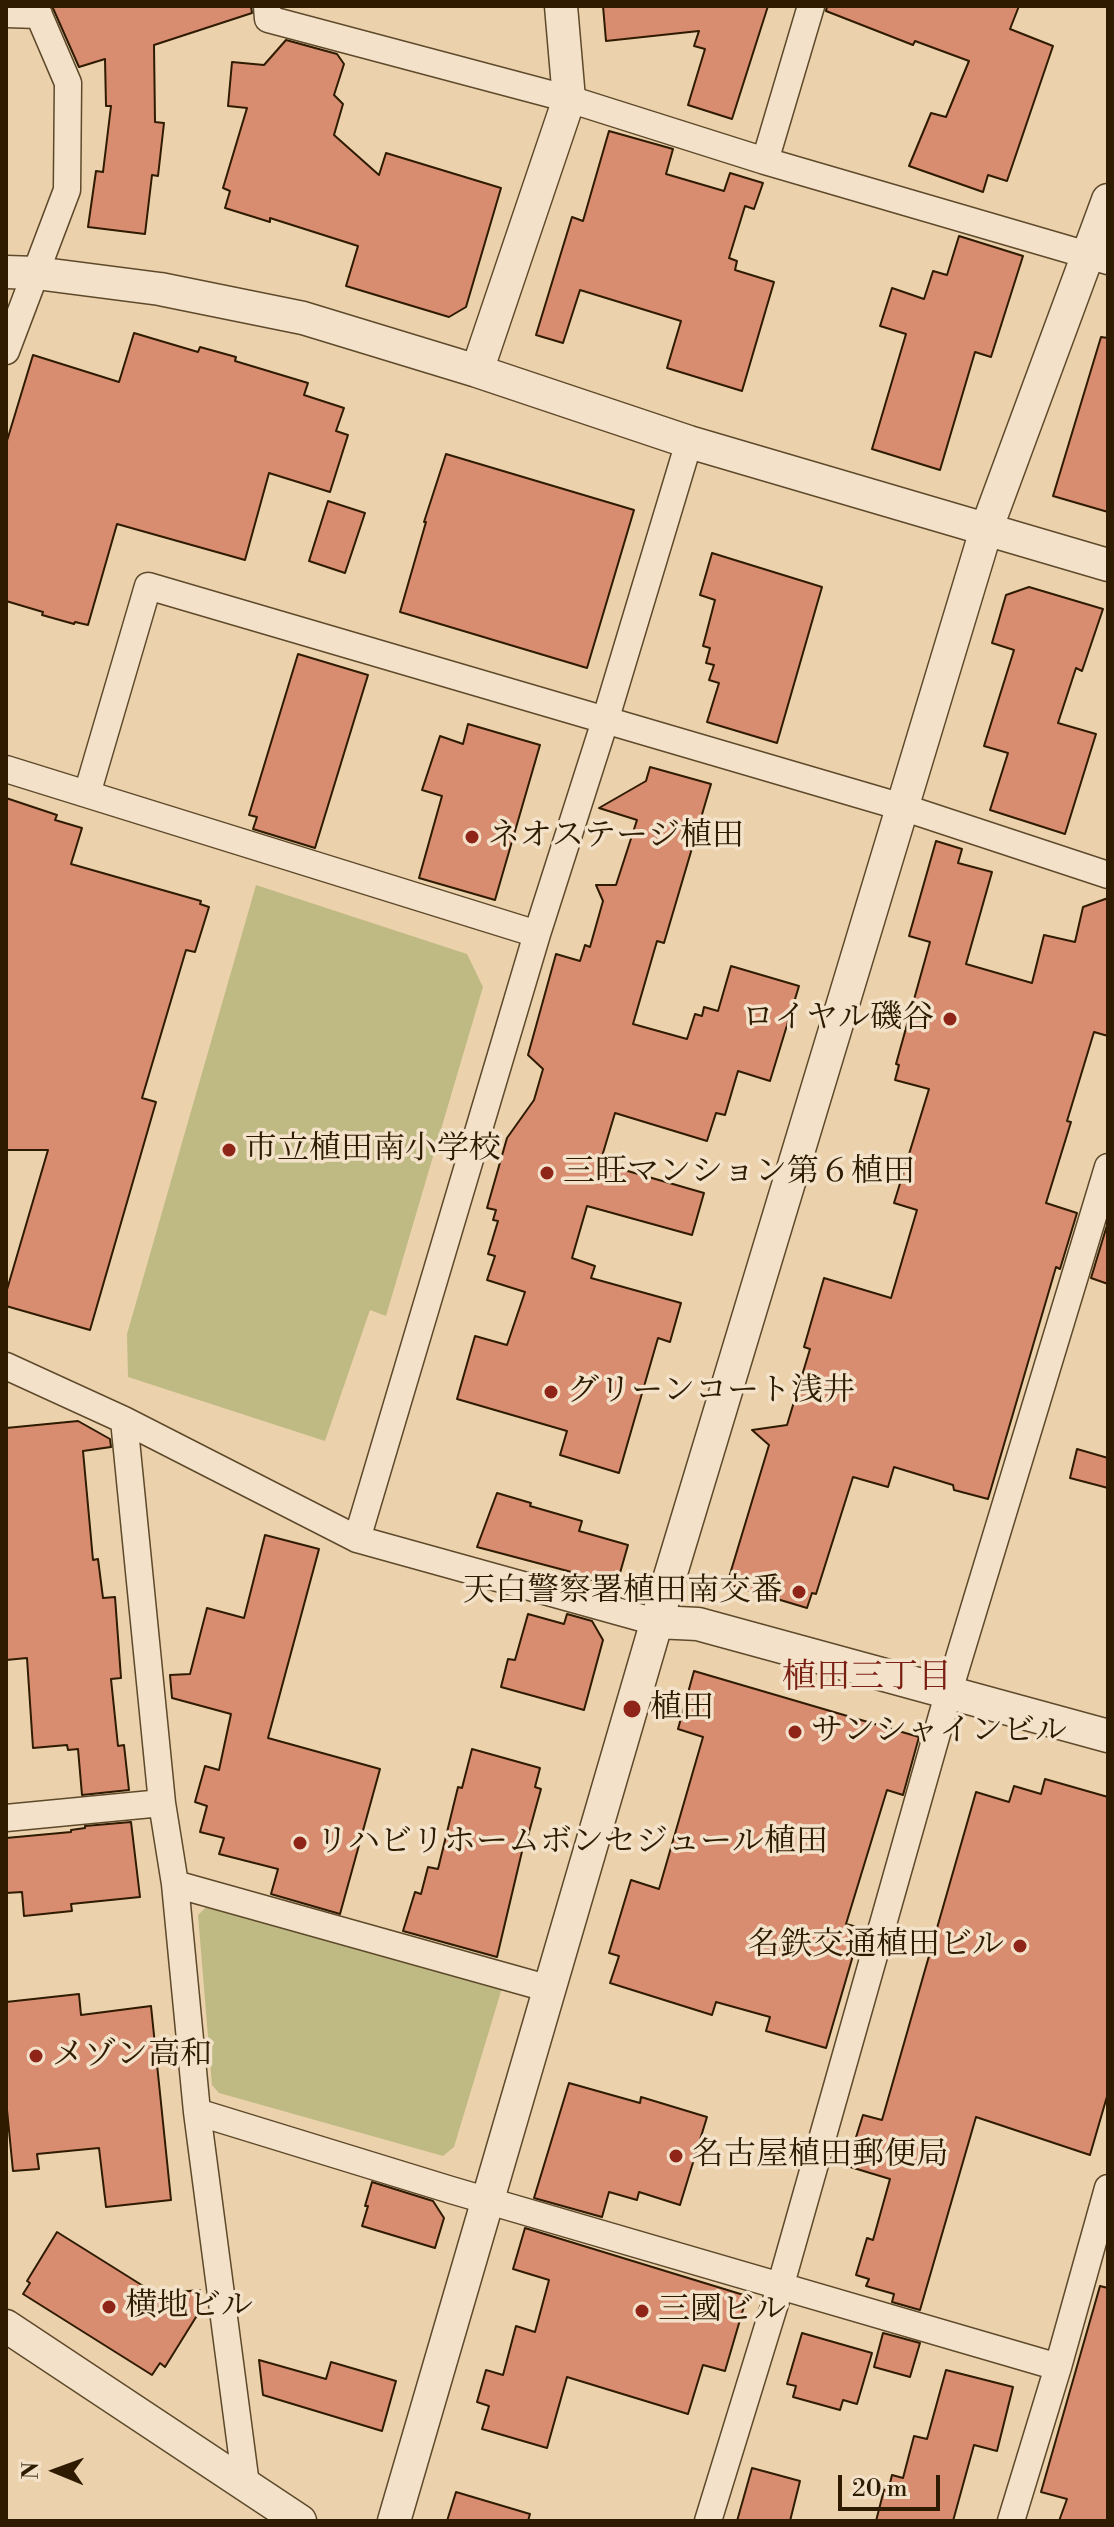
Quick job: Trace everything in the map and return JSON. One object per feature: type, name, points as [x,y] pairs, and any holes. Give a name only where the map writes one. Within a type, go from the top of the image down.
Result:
[{"type":"street","points":[[267,6],[268,19],[569,99],[765,161],[1097,258]]},
{"type":"street","points":[[477,371],[569,99],[561,6]]},
{"type":"street","points":[[765,161],[811,6]]},
{"type":"street","points":[[6,14],[37,10],[68,83],[67,190],[21,272],[6,351]]},
{"type":"street","points":[[394,2521],[656,1622],[986,530],[1097,258],[1108,200]]},
{"type":"street","points":[[21,272],[160,289],[303,318],[477,371],[689,442],[1108,565]]},
{"type":"street","points":[[357,1539],[537,934],[689,442]]},
{"type":"street","points":[[87,794],[148,586],[902,807],[1108,875]]},
{"type":"street","points":[[6,769],[537,934]]},
{"type":"street","points":[[708,2521],[781,2284],[949,1691],[1108,1167]]},
{"type":"street","points":[[6,1366],[124,1420],[357,1539],[656,1622],[698,1624],[1108,1736]]},
{"type":"street","points":[[124,1420],[197,2112],[246,2485]]},
{"type":"street","points":[[6,1818],[162,1803]]},
{"type":"street","points":[[175,1884],[550,1989]]},
{"type":"street","points":[[197,2112],[1058,2367]]},
{"type":"street","points":[[1011,2521],[1108,2188]]},
{"type":"street","points":[[6,2326],[300,2521]]},
{"type":"shaded area","points":[[256,885],[467,954],[483,987],[386,1316],[370,1310],[325,1441],[128,1377],[127,1334]]},
{"type":"shaded area","points":[[209,1904],[502,1988],[454,2147],[443,2156],[219,2093],[212,2085],[198,1915]]},
{"type":"building","points":[[52,6],[251,6],[252,13],[154,45],[155,122],[164,123],[158,176],[152,175],[145,234],[88,227],[96,171],[103,172],[111,106],[106,106],[105,59],[79,67]]},
{"type":"building","points":[[603,6],[768,6],[732,119],[688,105],[705,49],[694,46],[699,31],[606,41]]},
{"type":"building","points":[[827,6],[1019,6],[1010,29],[1053,46],[1007,181],[988,175],[983,192],[909,166],[931,113],[946,117],[969,61],[915,41],[913,45],[826,11]]},
{"type":"building","points":[[286,40],[337,54],[344,64],[334,95],[343,104],[334,135],[379,175],[386,153],[501,188],[466,307],[449,317],[346,286],[358,246],[270,218],[270,222],[225,208],[230,191],[223,188],[247,108],[228,106],[232,62],[264,65]]},
{"type":"building","points":[[609,131],[673,149],[666,174],[724,191],[730,173],[763,183],[754,209],[745,206],[729,258],[737,261],[735,270],[774,282],[742,391],[667,368],[681,321],[580,290],[563,343],[536,335],[572,217],[583,221]]},
{"type":"building","points":[[959,236],[1023,256],[991,357],[975,352],[940,470],[872,449],[906,334],[880,326],[892,288],[924,299],[933,271],[947,275]]},
{"type":"building","points":[[134,333],[198,352],[200,347],[236,357],[235,361],[308,383],[304,395],[344,408],[336,431],[348,435],[330,492],[269,473],[245,560],[117,524],[88,625],[74,624],[6,601],[6,444],[33,355],[119,382]]},
{"type":"building","points":[[1101,337],[1108,338],[1108,512],[1053,496]]},
{"type":"building","points":[[446,454],[634,510],[587,668],[400,612]]},
{"type":"building","points":[[328,501],[365,513],[345,573],[309,561]]},
{"type":"building","points":[[712,553],[822,587],[777,743],[707,722],[719,683],[709,680],[714,665],[706,663],[710,648],[703,646],[715,600],[700,595]]},
{"type":"building","points":[[1029,587],[1103,609],[1082,671],[1076,668],[1058,723],[1096,734],[1065,834],[990,810],[1008,753],[984,746],[1014,650],[992,643],[1006,595]]},
{"type":"building","points":[[298,654],[368,675],[315,848],[253,829],[257,817],[249,815]]},
{"type":"building","name":"ネオステージ植田","points":[[468,724],[540,745],[495,900],[419,878],[442,796],[422,790],[440,736],[463,744]]},
{"type":"building","points":[[650,767],[711,784],[664,943],[657,941],[633,1024],[687,1039],[695,1014],[702,1016],[704,1007],[718,1011],[731,966],[799,986],[770,1081],[738,1071],[725,1115],[716,1113],[707,1141],[615,1113],[600,1163],[704,1193],[692,1235],[587,1206],[572,1258],[595,1266],[591,1278],[681,1303],[670,1342],[658,1338],[619,1473],[560,1455],[567,1431],[457,1399],[475,1336],[507,1345],[525,1292],[487,1280],[495,1256],[488,1254],[498,1221],[493,1220],[496,1210],[487,1208],[507,1138],[534,1100],[543,1069],[528,1055],[556,954],[580,961],[585,945],[590,947],[603,901],[596,885],[616,885],[637,820],[599,808],[646,781]]},
{"type":"building","points":[[6,798],[57,815],[55,820],[82,828],[71,864],[201,901],[200,904],[209,907],[195,952],[186,950],[142,1098],[156,1102],[90,1330],[6,1306],[6,1293],[48,1150],[6,1150]]},
{"type":"building","points":[[936,841],[962,849],[958,863],[992,872],[966,964],[1032,983],[1044,935],[1075,942],[1083,907],[1108,898],[1108,1036],[1094,1032],[1067,1121],[1071,1122],[1046,1203],[1077,1213],[1060,1269],[1056,1267],[988,1499],[954,1490],[953,1485],[894,1467],[888,1487],[853,1477],[816,1594],[812,1593],[807,1608],[727,1584],[769,1445],[752,1430],[787,1425],[810,1349],[804,1347],[824,1278],[891,1298],[917,1210],[894,1203],[929,1089],[895,1080],[899,1065],[896,1064],[930,942],[909,936]]},
{"type":"building","points":[[1108,1222],[1108,1284],[1091,1278]]},
{"type":"building","points":[[78,1421],[110,1439],[111,1447],[83,1451],[93,1560],[98,1559],[103,1598],[115,1597],[121,1678],[111,1679],[118,1746],[124,1745],[129,1790],[82,1795],[78,1749],[68,1750],[67,1745],[33,1748],[27,1658],[6,1660],[6,1428]]},
{"type":"building","points":[[1077,1449],[1108,1458],[1108,1488],[1070,1478]]},
{"type":"building","points":[[497,1493],[582,1521],[579,1531],[628,1545],[616,1587],[477,1547]]},
{"type":"building","points":[[265,1535],[319,1549],[268,1738],[380,1769],[340,1914],[271,1894],[278,1869],[219,1854],[224,1838],[200,1832],[207,1806],[195,1802],[205,1766],[219,1770],[231,1714],[172,1698],[170,1675],[190,1674],[207,1608],[244,1618]]},
{"type":"building","points":[[528,1614],[564,1624],[567,1614],[592,1621],[603,1640],[584,1710],[501,1687],[508,1659],[515,1660]]},
{"type":"building","points":[[694,1671],[919,1737],[903,1795],[887,1790],[846,1924],[861,1928],[826,2048],[766,2031],[770,2017],[716,2002],[712,2015],[610,1983],[619,1956],[609,1953],[631,1880],[659,1889],[703,1737],[678,1729]]},
{"type":"building","points":[[472,1749],[540,1768],[535,1787],[541,1789],[524,1843],[497,1957],[403,1931],[415,1892],[421,1894],[428,1867],[438,1869],[458,1787],[462,1788]]},
{"type":"building","name":"名鉄交通植田ビル","points":[[1045,1779],[1108,1797],[1108,2093],[1090,2155],[976,2117],[920,2310],[892,2302],[894,2294],[866,2286],[869,2279],[856,2275],[867,2238],[873,2240],[890,2179],[847,2166],[863,2115],[882,2120],[976,1792],[1009,1802],[1014,1786],[1041,1794]]},
{"type":"building","points":[[131,1822],[140,1897],[71,1904],[72,1911],[24,1916],[22,1892],[6,1893],[6,1838]]},
{"type":"building","points":[[79,1994],[81,2015],[151,2006],[171,2200],[106,2207],[99,2148],[37,2154],[39,2169],[13,2171],[6,2100],[6,2002]]},
{"type":"building","points":[[569,2083],[640,2103],[641,2097],[707,2117],[680,2205],[639,2192],[637,2200],[609,2192],[602,2217],[534,2198]]},
{"type":"building","points":[[372,2182],[433,2201],[444,2218],[435,2248],[362,2226]]},
{"type":"building","name":"三國ビル","points":[[525,2228],[747,2296],[725,2371],[703,2365],[688,2414],[567,2377],[547,2448],[482,2429],[489,2406],[477,2402],[486,2370],[503,2375],[516,2326],[535,2332],[549,2280],[513,2269]]},
{"type":"building","name":"横地ビル","points":[[57,2232],[156,2294],[200,2290],[201,2309],[165,2367],[160,2363],[152,2375],[23,2294],[30,2283],[27,2281]]},
{"type":"building","points":[[1100,2286],[1108,2288],[1108,2521],[1059,2521],[1067,2499],[1041,2492]]},
{"type":"building","points":[[802,2333],[872,2353],[857,2404],[843,2400],[840,2410],[793,2397],[796,2386],[787,2384]]},
{"type":"building","points":[[883,2333],[920,2343],[910,2377],[874,2367]]},
{"type":"building","points":[[259,2360],[326,2379],[331,2362],[396,2381],[382,2431],[263,2395]]},
{"type":"building","points":[[946,2370],[1013,2387],[997,2451],[974,2445],[953,2521],[876,2521],[885,2486],[889,2487],[892,2475],[903,2478],[914,2436],[927,2439]]},
{"type":"building","points":[[752,2468],[800,2481],[790,2521],[737,2521]]},
{"type":"building","points":[[456,2492],[530,2514],[528,2521],[447,2521]]},
{"type":"place","name":"ネオステージ植田","points":[[472,837]]},
{"type":"place","name":"ロイヤル磯谷","points":[[950,1019]]},
{"type":"place","name":"市立植田南小学校","points":[[229,1150]]},
{"type":"place","name":"三旺マンション第６植田","points":[[547,1173]]},
{"type":"place","name":"グリーンコート浅井","points":[[551,1392]]},
{"type":"place","name":"天白警察署植田南交番","points":[[799,1592]]},
{"type":"place","name":"植田","points":[[632,1709]]},
{"type":"place","name":"サンシャインビル","points":[[795,1732]]},
{"type":"place","name":"リハビリホームボンセジュール植田","points":[[300,1843]]},
{"type":"place","name":"名鉄交通植田ビル","points":[[1020,1946]]},
{"type":"place","name":"メゾン高和","points":[[36,2056]]},
{"type":"place","name":"名古屋植田郵便局","points":[[676,2156]]},
{"type":"place","name":"横地ビル","points":[[109,2307]]},
{"type":"place","name":"三國ビル","points":[[642,2311]]},
{"type":"district","name":"植田三丁目","points":[[867,1679]]}]
